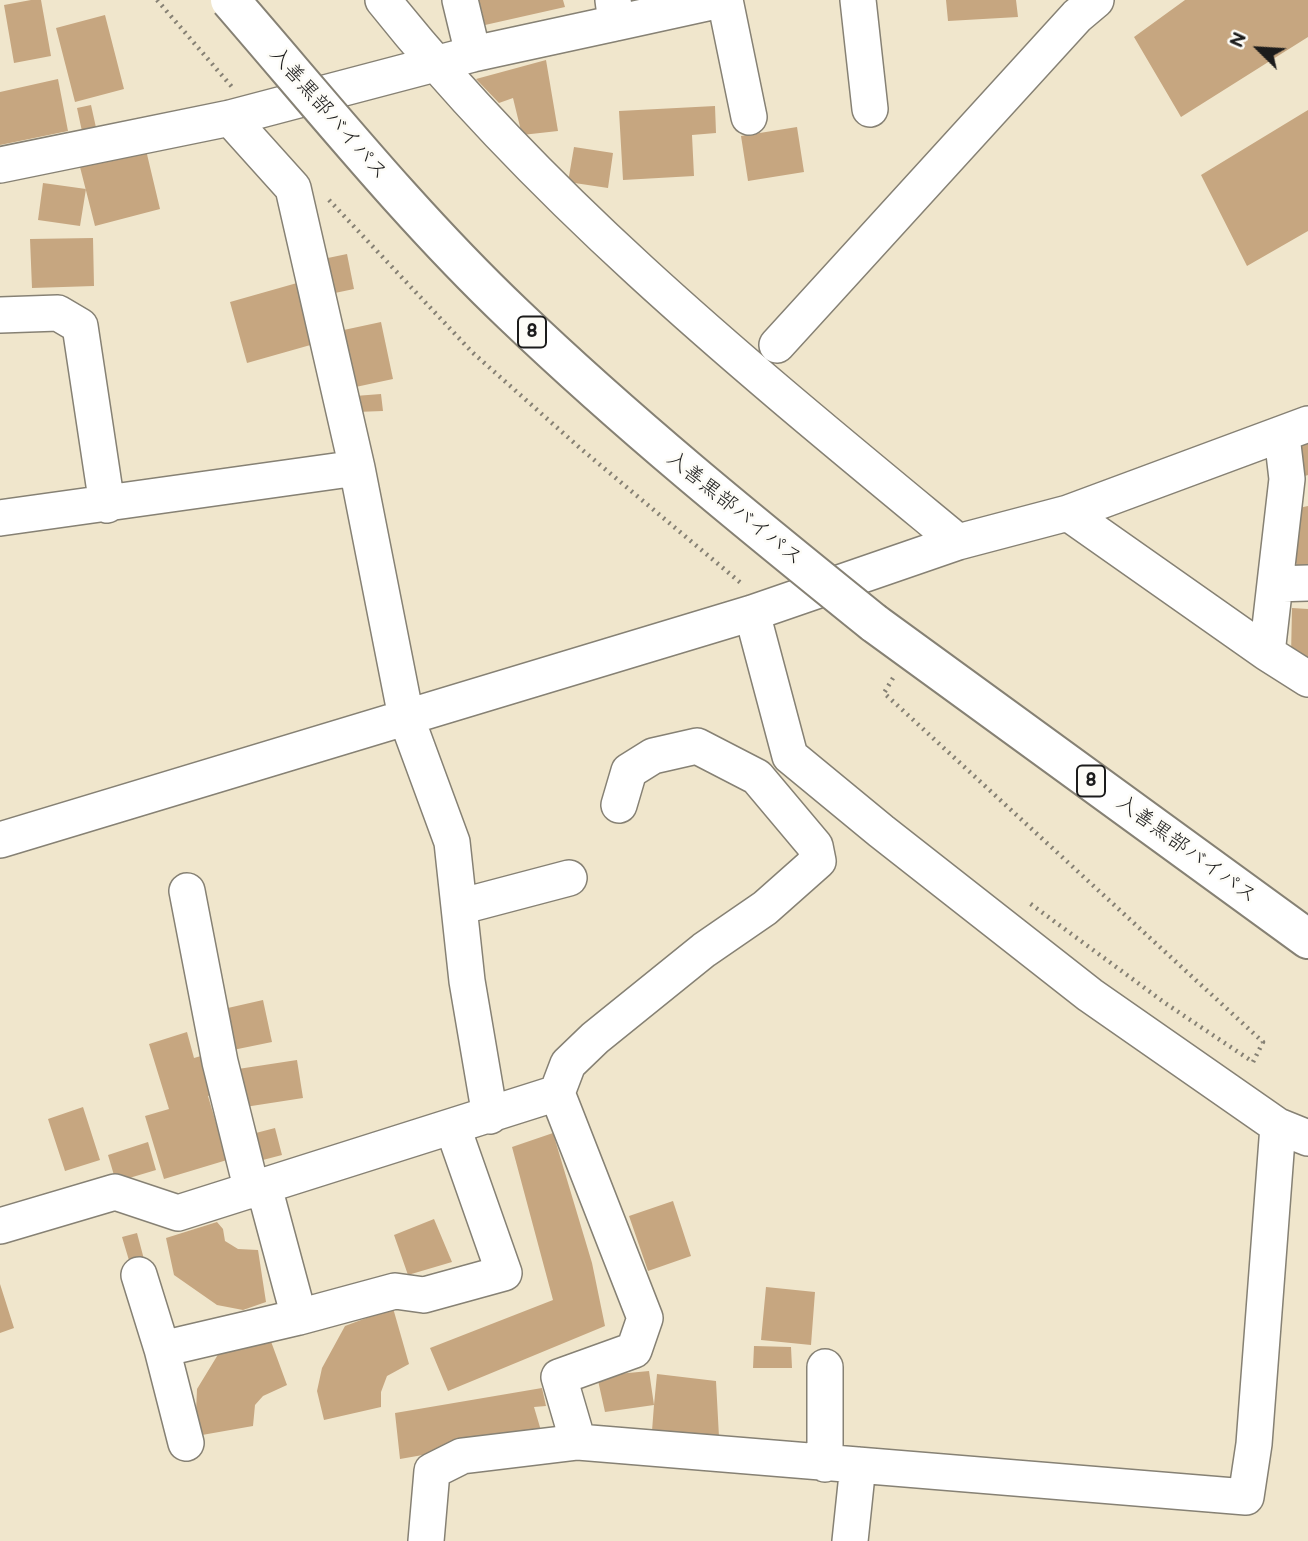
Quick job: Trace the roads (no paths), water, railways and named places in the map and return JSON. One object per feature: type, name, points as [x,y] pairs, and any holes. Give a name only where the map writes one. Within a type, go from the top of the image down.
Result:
[{"type":"highway","name":"入善黒部バイパス","points":[[230,0],[395,190],[512,313],[685,471],[874,623],[1308,939]]},
{"type":"street","points":[[383,0],[435,65],[587,222],[737,359],[958,542]]},
{"type":"street","points":[[460,0],[473,54]]},
{"type":"street","points":[[0,165],[241,115],[435,65],[614,12],[723,0],[749,117]]},
{"type":"street","points":[[858,0],[870,108]]},
{"type":"street","points":[[777,345],[1077,16],[1096,0]]},
{"type":"street","points":[[241,115],[293,188],[357,468],[406,717],[452,842],[467,981],[490,1116]]},
{"type":"street","points":[[0,315],[58,313],[80,326],[107,505]]},
{"type":"street","points":[[0,840],[760,610],[958,542],[1068,513],[1295,430],[1287,479],[1292,584],[1267,653]]},
{"type":"street","points":[[0,518],[357,468]]},
{"type":"street","points":[[1068,513],[1308,679]]},
{"type":"street","points":[[425,1541],[432,1471],[462,1456],[578,1443],[1246,1497],[1293,1132],[1090,995],[790,756],[760,610]]},
{"type":"street","points":[[578,1443],[559,1377],[634,1350],[645,1318],[557,1093],[568,1064],[595,1038],[704,950],[765,908],[818,861],[815,846],[757,777],[697,746],[653,756],[629,771],[619,805]]},
{"type":"street","points":[[459,907],[569,878]]},
{"type":"street","points":[[187,891],[220,1062],[299,1317]]},
{"type":"street","points":[[0,1226],[115,1192],[178,1213],[557,1093]]},
{"type":"street","points":[[162,1349],[396,1291],[424,1296],[505,1273],[453,1128]]},
{"type":"street","points":[[139,1275],[162,1349],[186,1443]]},
{"type":"street","points":[[825,1367],[842,1464],[850,1541]]}]
